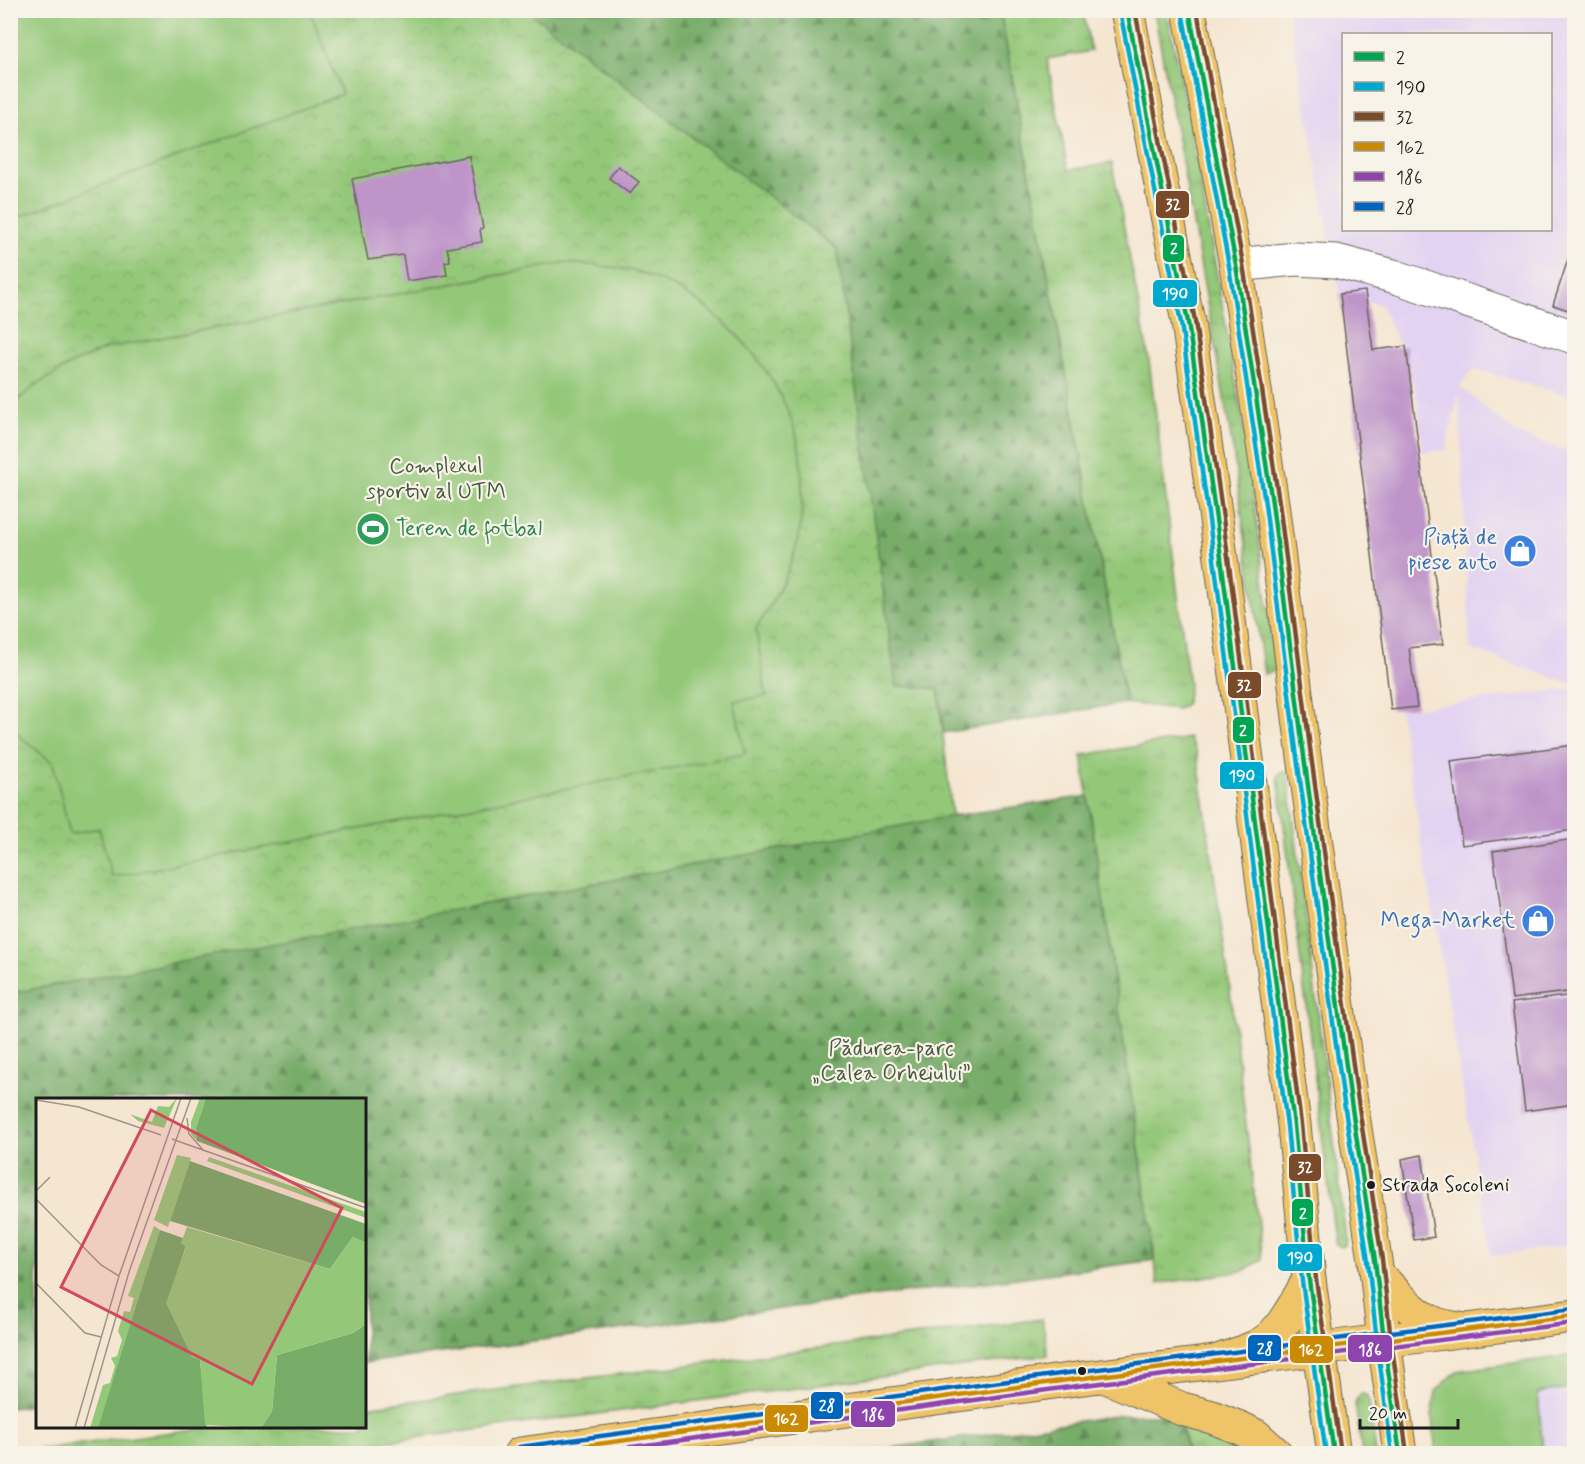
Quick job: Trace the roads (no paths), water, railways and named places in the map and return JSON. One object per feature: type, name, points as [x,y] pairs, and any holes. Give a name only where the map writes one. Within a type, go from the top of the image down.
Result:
[{"type":"main road","points":[[1127,10],[1188,322],[1216,519],[1294,1125],[1309,1280],[1334,1454]]},
{"type":"main road","points":[[1190,10],[1236,265],[1272,503],[1400,1454]]},
{"type":"main road","points":[[1377,1274],[1425,1319],[1436,1324],[1464,1330]]},
{"type":"main road","points":[[1218,1362],[1259,1345],[1272,1335],[1285,1319],[1309,1280]]},
{"type":"main road","points":[[520,1454],[1575,1316]]},
{"type":"main road","points":[[1104,1376],[1182,1409],[1233,1425],[1256,1436],[1276,1454]]},
{"type":"lane","points":[[1236,265],[1295,259],[1336,261],[1393,276],[1575,338]]},
{"type":"place","name":"Teren de fotbal","points":[[373,529]]},
{"type":"place","name":"Piață de piese auto","points":[[1520,551]]},
{"type":"place","name":"Mega-Market","points":[[1538,921]]},
{"type":"place","name":"Strada Socoleni","points":[[1371,1185]]},
{"type":"park label","name":"Complexul sportiv al UTM","points":[[436,480]]},
{"type":"park label","name":"Pădurea-parc „Calea Orheiului”","points":[[891,1062]]}]
